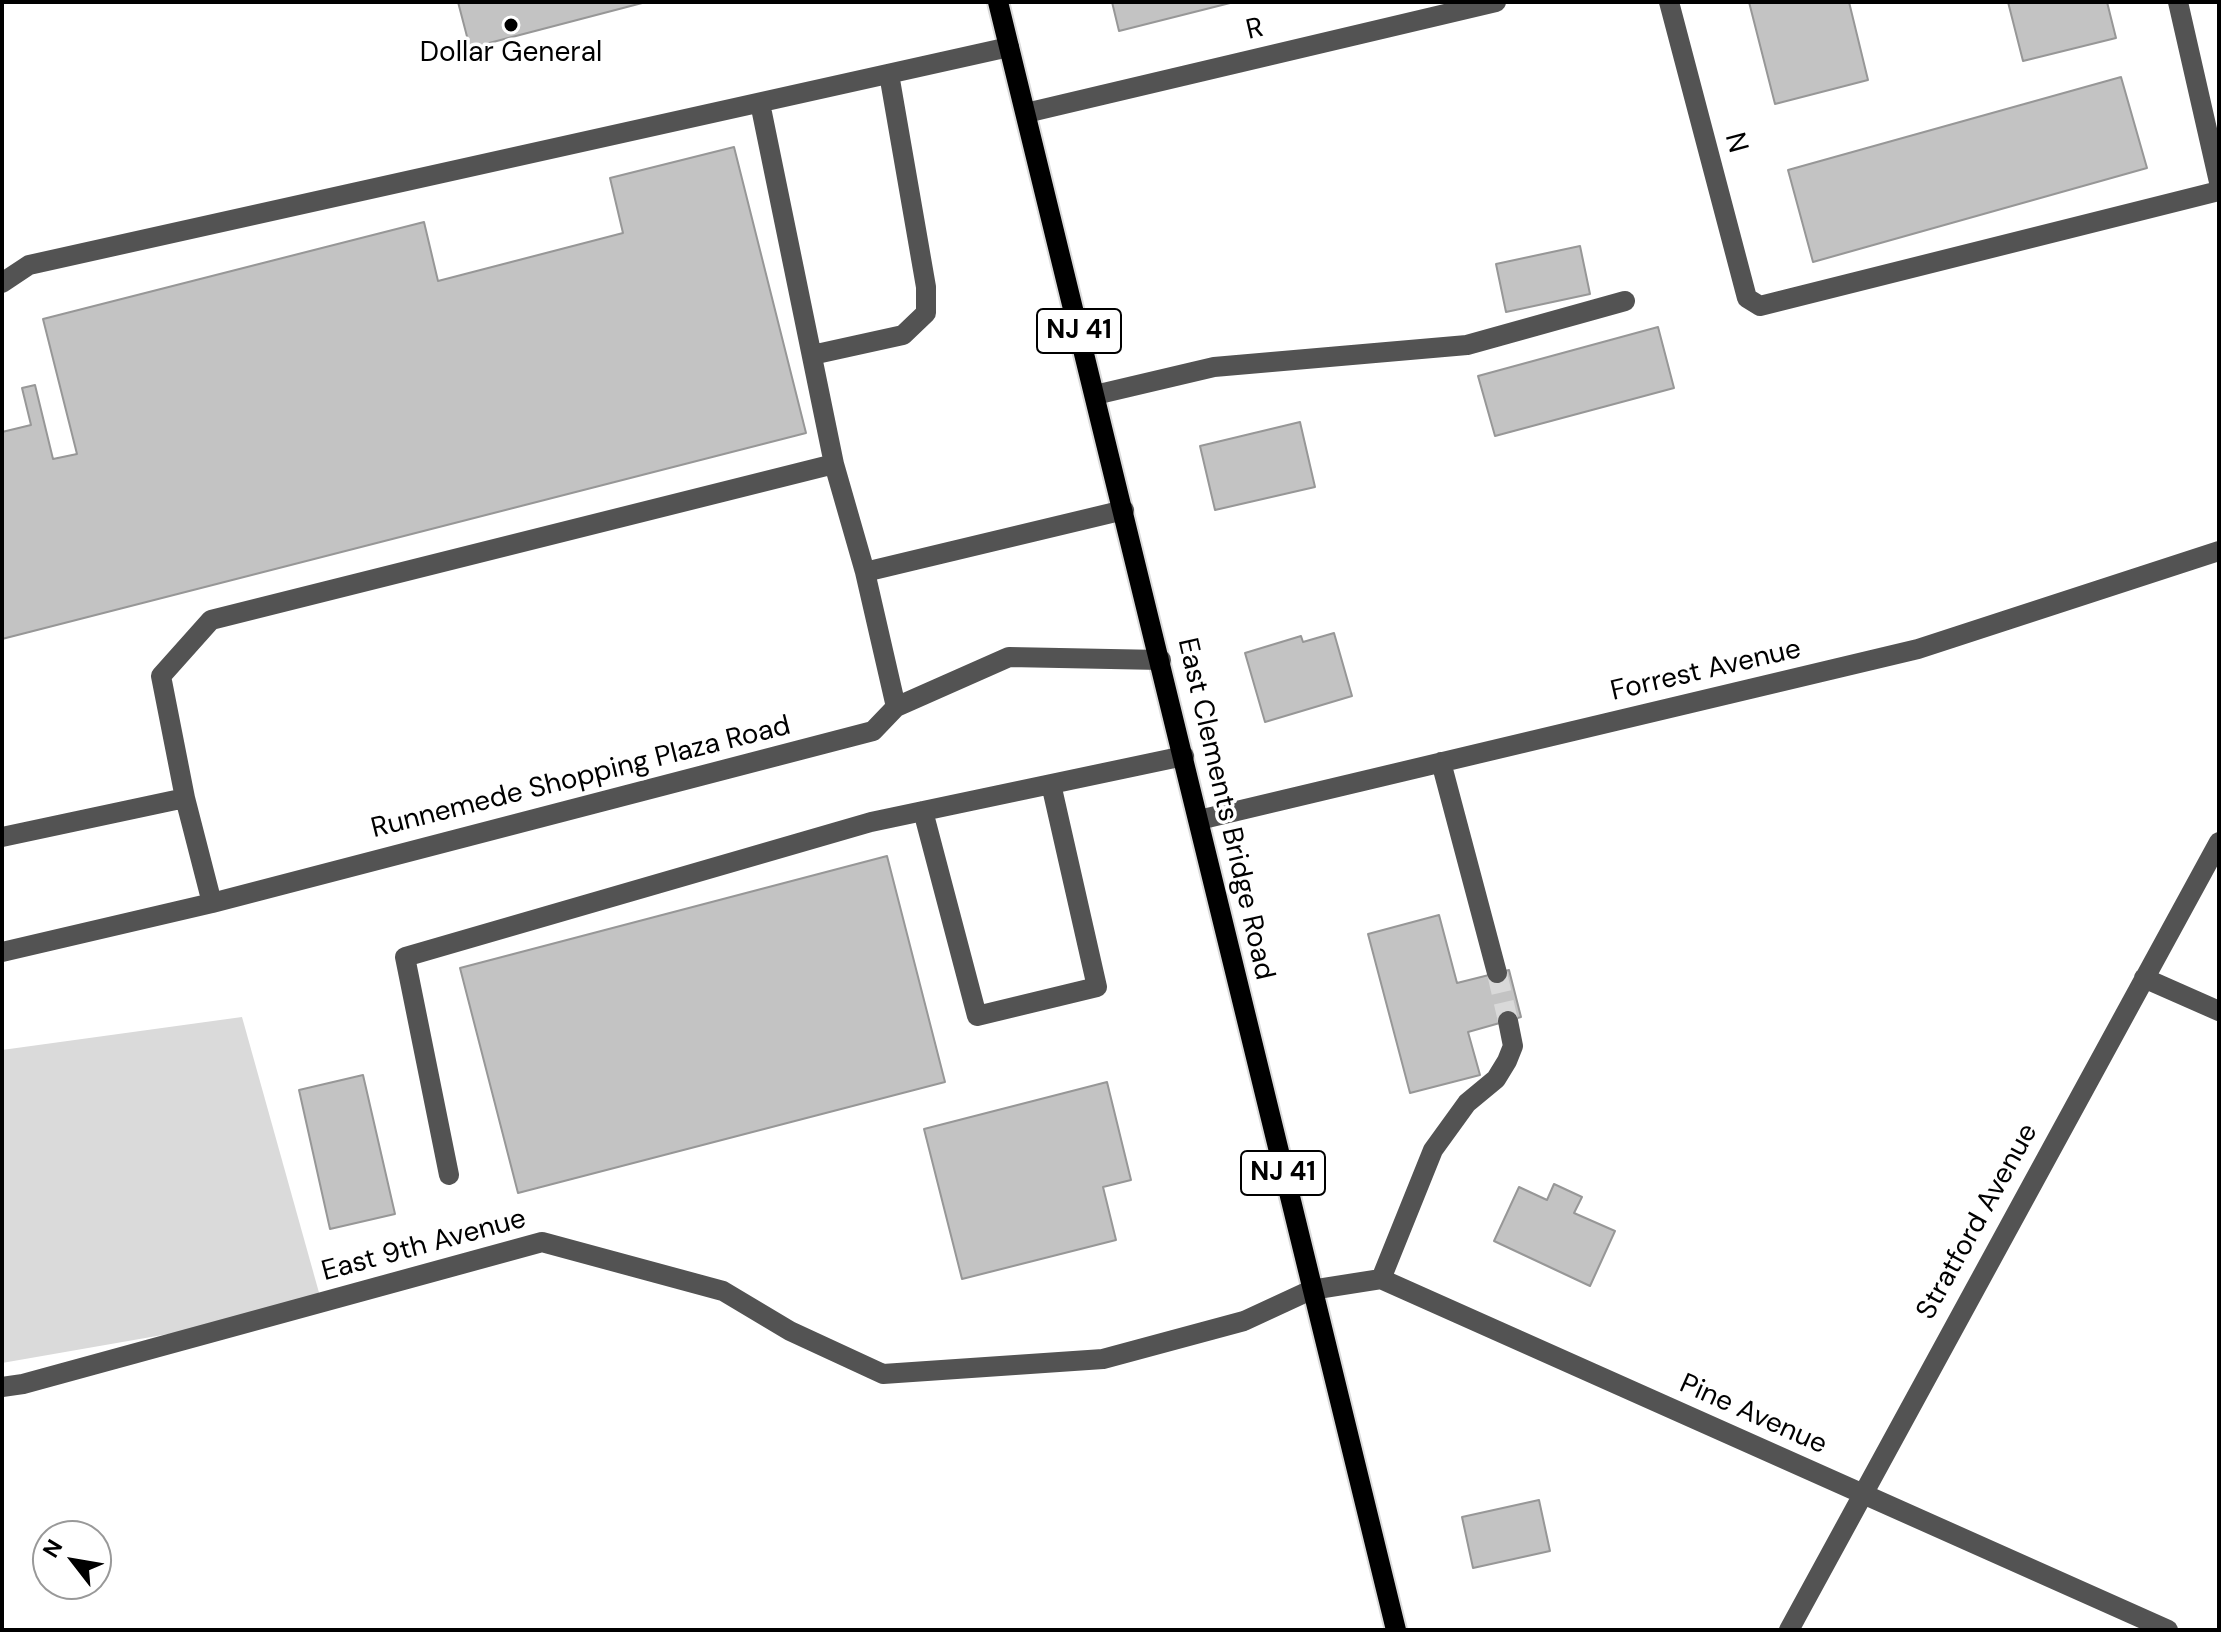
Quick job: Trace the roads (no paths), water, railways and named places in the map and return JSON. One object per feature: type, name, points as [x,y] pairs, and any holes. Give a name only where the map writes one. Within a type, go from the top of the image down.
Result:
[{"type":"main road","name":"East Clements Bridge Road","points":[[998,2],[1396,1630]]},
{"type":"street","name":"R","points":[[1026,113],[1496,2]]},
{"type":"street","name":"N","points":[[1669,2],[1747,298],[1760,306],[2219,191]]},
{"type":"street","points":[[2178,2],[2219,182]]},
{"type":"street","points":[[2,283],[29,265],[1009,47]]},
{"type":"street","points":[[812,355],[903,335],[926,313],[926,287],[889,74]]},
{"type":"street","points":[[760,103],[834,464],[865,572],[896,707]]},
{"type":"street","points":[[1095,395],[1214,367],[1467,345],[1625,301]]},
{"type":"street","points":[[212,903],[185,798],[161,676],[211,620],[834,464]]},
{"type":"street","points":[[865,572],[1124,510]]},
{"type":"street","name":"Forrest Avenue","points":[[1199,820],[1918,649],[2219,551]]},
{"type":"street","name":"Runnemede Shopping Plaza Road","points":[[2,952],[212,903],[873,731],[896,707],[1009,657],[1161,660]]},
{"type":"street","points":[[449,1175],[405,957],[856,826],[1184,756]]},
{"type":"street","points":[[1441,762],[1497,973]]},
{"type":"street","points":[[923,811],[977,1016],[1097,987],[1051,784]]},
{"type":"street","points":[[2,837],[185,798]]},
{"type":"street","name":"Stratford Avenue","points":[[1789,1630],[2219,842]]},
{"type":"street","points":[[2144,978],[2219,1011]]},
{"type":"street","points":[[1311,1290],[1381,1279],[1433,1150],[1467,1103],[1496,1079],[1507,1061],[1513,1046],[1508,1021]]},
{"type":"street","name":"East 9th Avenue","points":[[2,1387],[23,1384],[542,1242],[723,1291],[790,1331],[883,1374],[1103,1359],[1244,1321],[1311,1290]]},
{"type":"street","name":"Pine Avenue","points":[[1381,1279],[2168,1630]]},
{"type":"tunnel","points":[[1497,973],[1508,1021]]},
{"type":"place","name":"Dollar General","points":[[511,25]]}]
